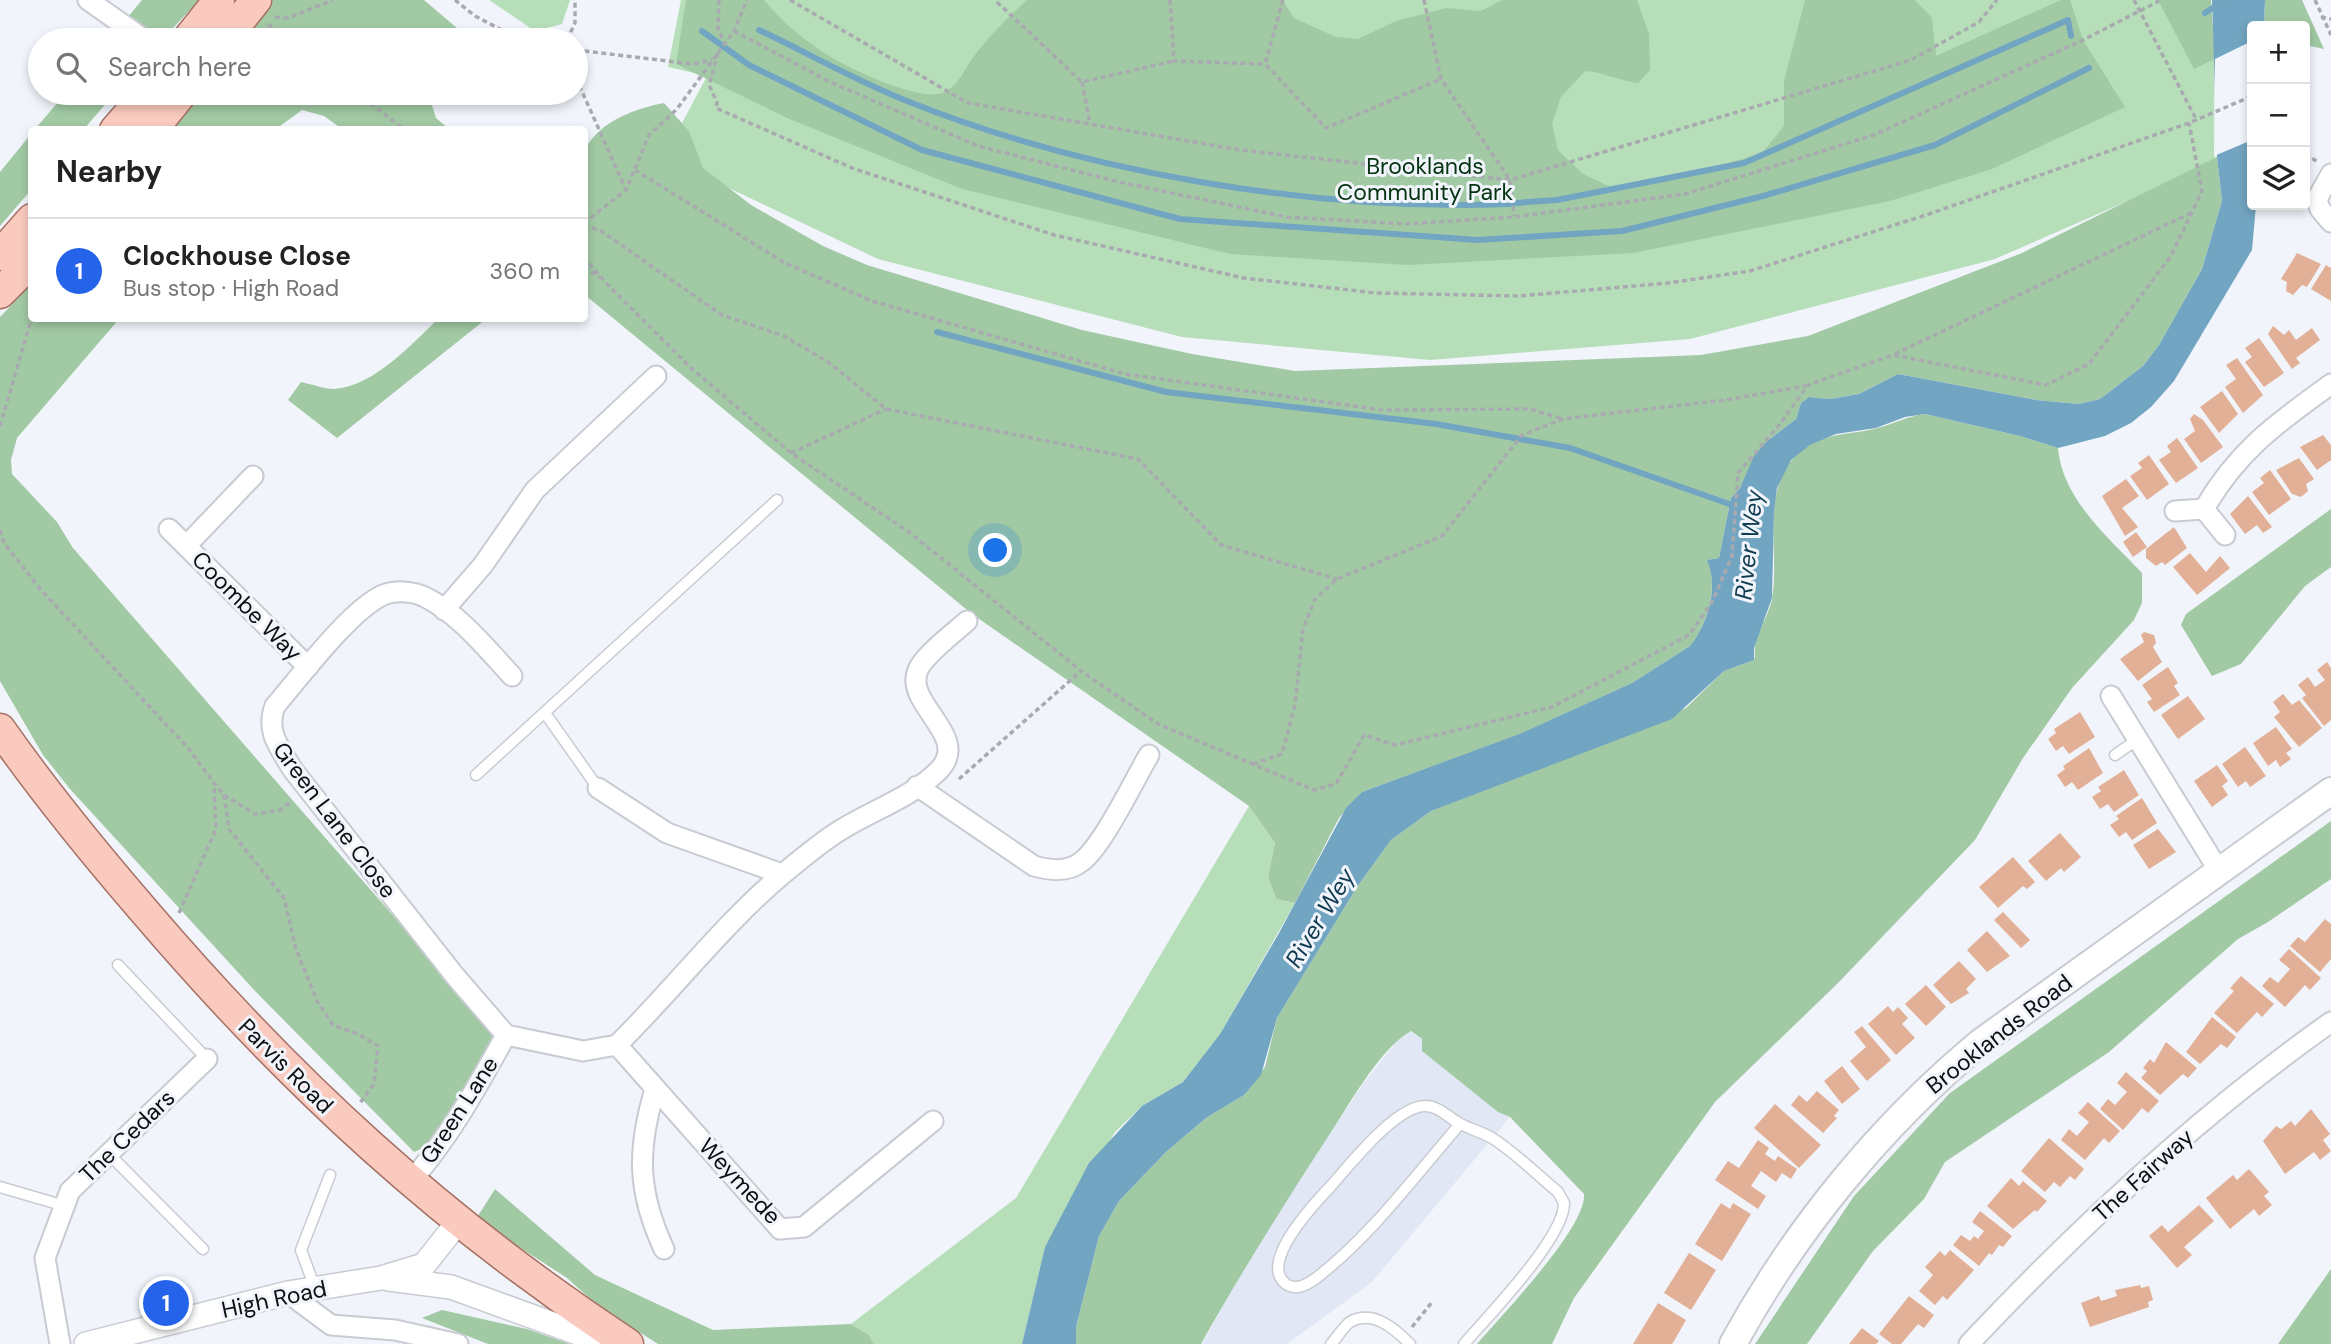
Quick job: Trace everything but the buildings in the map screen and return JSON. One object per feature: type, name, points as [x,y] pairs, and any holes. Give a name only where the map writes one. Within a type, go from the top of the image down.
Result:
[{"type":"main road","points":[[197,28],[219,0]]},
{"type":"main road","points":[[242,28],[264,14]]},
{"type":"main road","points":[[118,126],[137,105]]},
{"type":"main road","points":[[155,126],[172,105]]},
{"type":"main road","points":[[0,255],[28,224]]},
{"type":"main road","points":[[0,293],[28,265]]},
{"type":"main road","name":"Parvis Road","points":[[0,729],[64,815],[199,976],[281,1063],[346,1126],[458,1222],[626,1343]]},
{"type":"main road","name":"Brooklands Road","points":[[1736,1343],[1774,1276],[1820,1209],[1935,1080],[1981,1042],[2219,871],[2329,797]]},
{"type":"street","points":[[88,0],[128,28]]},
{"type":"street","points":[[2326,169],[2317,199],[2320,209],[2331,222]]},
{"type":"street","points":[[444,610],[483,565],[535,490],[656,376]]},
{"type":"street","points":[[2204,509],[2226,474],[2251,444],[2331,384]]},
{"type":"street","name":"Coombe Way","points":[[186,546],[253,476]]},
{"type":"street","points":[[2175,511],[2204,509]]},
{"type":"street","points":[[2204,509],[2225,535]]},
{"type":"street","name":"Coombe Way","points":[[169,529],[308,667]]},
{"type":"street","name":"Green Lane Close","points":[[506,1035],[455,976],[307,789],[272,737],[270,720],[275,706],[363,609],[384,595],[403,591],[424,596],[444,610],[512,676]]},
{"type":"street","points":[[506,1035],[583,1051],[617,1045],[782,874],[837,832],[917,786],[940,769],[948,749],[941,726],[921,699],[914,681],[919,667],[967,621]]},
{"type":"street","points":[[2111,696],[2219,871]]},
{"type":"street","points":[[917,786],[1034,866],[1054,872],[1081,863],[1100,838],[1149,755]]},
{"type":"street","points":[[598,788],[667,833],[782,874]]},
{"type":"street","name":"The Fairway","points":[[1969,1344],[2064,1247],[2158,1159],[2331,1022]]},
{"type":"street","name":"Green Lane","points":[[410,1182],[439,1149],[464,1112],[506,1035]]},
{"type":"street","name":"Weymede","points":[[617,1045],[780,1228],[804,1227],[933,1121]]},
{"type":"street","name":"The Cedars","points":[[61,1344],[45,1258],[70,1191],[207,1059]]},
{"type":"street","points":[[655,1089],[646,1120],[640,1163],[652,1223],[664,1249]]},
{"type":"street","name":"High Road","points":[[86,1344],[142,1338],[288,1293],[381,1278],[424,1265],[458,1222]]},
{"type":"street","name":"High Road","points":[[381,1278],[452,1286],[586,1336],[626,1343]]},
{"type":"street","points":[[288,1293],[331,1325],[395,1329],[458,1344]]},
{"type":"lane","points":[[476,775],[777,500]]},
{"type":"lane","points":[[545,713],[598,788]]},
{"type":"lane","points":[[2115,755],[2138,739]]},
{"type":"lane","points":[[118,965],[207,1059]]},
{"type":"lane","points":[[1460,1124],[1360,1236],[1314,1279],[1300,1288],[1290,1287],[1281,1280],[1278,1271],[1280,1257],[1290,1237],[1318,1199],[1385,1129],[1424,1105],[1435,1108],[1460,1124],[1492,1138],[1558,1192],[1564,1203],[1556,1227],[1534,1261],[1464,1344]]},
{"type":"lane","points":[[108,1154],[203,1249]]},
{"type":"lane","points":[[315,1289],[301,1250],[330,1175]]},
{"type":"lane","points":[[0,1187],[65,1206]]},
{"type":"lane","points":[[1331,1344],[1350,1322],[1372,1318],[1394,1328],[1406,1341]]},
{"type":"path","points":[[264,14],[288,18],[332,0]]},
{"type":"path","points":[[455,0],[475,16],[498,28]]},
{"type":"path","points":[[573,28],[575,0]]},
{"type":"path","points":[[719,0],[718,29],[724,42]]},
{"type":"path","points":[[588,221],[626,190],[649,135],[677,108],[734,31],[747,0]]},
{"type":"path","points":[[790,0],[968,103],[1240,150],[1510,180],[1911,60],[1979,22],[1997,0]]},
{"type":"path","points":[[1170,0],[1174,61]]},
{"type":"path","points":[[1265,64],[1283,0]]},
{"type":"path","points":[[1424,0],[1441,79],[1510,180],[1514,217]]},
{"type":"path","points":[[2134,0],[2196,120]]},
{"type":"path","points":[[2315,0],[2331,35]]},
{"type":"path","points":[[734,31],[828,81],[978,146],[1119,182],[1287,218],[1404,224],[1514,217],[1685,194],[1874,135],[2159,1]]},
{"type":"path","points":[[997,2],[1082,82],[1090,124]]},
{"type":"path","points":[[264,14],[277,28]]},
{"type":"path","points":[[2321,17],[2331,19]]},
{"type":"path","points":[[588,51],[693,64],[709,62],[718,53]]},
{"type":"path","points":[[718,53],[709,85],[718,102],[716,108],[852,169],[1054,235],[1244,278],[1376,293],[1519,296],[1668,283],[1750,271],[1929,215],[2189,123],[2247,98]]},
{"type":"path","points":[[1082,82],[1174,61],[1265,64],[1326,128],[1441,79]]},
{"type":"path","points":[[373,105],[400,126]]},
{"type":"path","points":[[588,105],[626,190]]},
{"type":"path","points":[[1893,355],[2046,386],[2089,363],[2171,256],[2202,191],[2189,123]]},
{"type":"path","points":[[2310,158],[2326,169]]},
{"type":"path","points":[[635,170],[785,263],[872,301],[1125,374],[1382,410],[1530,410],[1563,419]]},
{"type":"path","points":[[1251,765],[1282,754],[1295,705],[1303,629],[1315,599],[1338,579],[1441,536],[1521,437],[1563,419],[1725,400],[1808,385],[1893,355],[2192,213]]},
{"type":"path","points":[[588,226],[601,231],[722,315],[784,337],[828,362],[886,409],[1138,459],[1221,545],[1338,579]]},
{"type":"path","points":[[588,262],[691,368],[791,453],[909,532],[1081,671],[1158,724],[1314,790],[1336,783],[1364,735],[1395,745],[1552,707],[1689,635],[1712,602],[1732,556],[1738,473],[1780,424],[1808,385]]},
{"type":"path","points":[[588,270],[606,283]]},
{"type":"path","points":[[0,426],[31,322]]},
{"type":"path","points":[[791,453],[886,409]]},
{"type":"path","points":[[0,530],[4,543],[41,590],[188,748],[224,795],[255,814],[280,810],[307,789]]},
{"type":"path","points":[[982,603],[987,597]]},
{"type":"path","points":[[936,799],[1081,671]]},
{"type":"path","points":[[178,916],[216,829],[214,783]]},
{"type":"path","points":[[224,795],[229,829],[284,898],[296,949],[317,1001],[333,1025],[358,1034],[378,1046],[374,1084],[346,1126]]},
{"type":"path","points":[[1406,1341],[1433,1301]]},
{"type":"shaded area","points":[[1410,1031],[1422,1040],[1422,1051],[1498,1112],[1510,1117],[1372,1282],[1287,1344],[1202,1344],[1255,1248],[1363,1084],[1401,1036]]},
{"type":"green space","points":[[142,0],[199,0],[173,28],[119,28]]},
{"type":"green space","points":[[266,0],[424,0],[457,28],[244,28]]},
{"type":"green space","points":[[489,0],[570,0],[562,24],[531,28]]},
{"type":"green space","name":"Brooklands Community Park","points":[[681,0],[2178,0],[2214,57],[2215,163],[1995,259],[1690,339],[1430,360],[1182,337],[878,259],[664,157],[707,76],[668,67]]},
{"type":"green space","points":[[686,0],[764,0],[797,33],[830,57],[900,88],[933,94],[945,92],[954,86],[985,43],[1027,0],[1282,0],[1294,18],[1336,37],[1358,39],[1396,21],[1446,8],[1481,11],[1502,0],[1637,0],[1649,34],[1650,70],[1638,83],[1585,71],[1561,97],[1552,123],[1558,150],[1583,174],[1613,188],[1672,180],[1762,153],[1784,126],[1784,81],[1805,0],[1915,0],[1932,18],[1936,56],[2061,0],[2070,0],[2083,40],[2125,107],[1992,169],[1890,201],[1633,253],[1408,265],[1230,254],[962,189],[787,118],[676,64]]},
{"type":"green space","points":[[2158,0],[2211,0],[2215,59],[2194,69]]},
{"type":"green space","points":[[2265,0],[2302,0],[2324,49],[2310,46],[2310,21],[2264,21]]},
{"type":"green space","points":[[664,103],[689,131],[703,168],[751,205],[823,246],[867,265],[1082,330],[1192,354],[1295,371],[1701,355],[1808,336],[2022,253],[2217,157],[2222,201],[2202,269],[2159,345],[2143,366],[2100,399],[2079,404],[2036,400],[1898,374],[1859,394],[1830,399],[1809,397],[1801,403],[1796,419],[1766,442],[1740,488],[1731,498],[1719,558],[1708,560],[1712,582],[1706,616],[1690,646],[1632,683],[1523,733],[1362,792],[1339,818],[1295,903],[1276,899],[1268,877],[1275,843],[1249,806],[972,614],[588,297],[588,145],[600,130],[610,123],[642,108]]},
{"type":"green space","points":[[56,105],[105,105],[87,126],[38,126]]},
{"type":"green space","points":[[183,105],[432,105],[436,118],[445,126],[338,126],[324,116],[302,110],[280,126],[166,126]]},
{"type":"green space","points":[[28,138],[28,193],[0,226],[0,172]]},
{"type":"green space","points":[[28,288],[28,322],[116,322],[17,438],[11,460],[12,474],[57,522],[73,548],[497,1035],[433,1144],[414,1152],[256,992],[70,789],[43,755],[0,681],[0,317]]},
{"type":"green space","points":[[435,322],[482,322],[337,438],[288,400],[301,382],[334,389],[363,380],[391,363]]},
{"type":"green space","points":[[1925,414],[2020,436],[2058,448],[2061,467],[2078,501],[2102,532],[2142,573],[2142,603],[2134,620],[2072,688],[2023,758],[1975,840],[1838,983],[1715,1102],[1574,1298],[1552,1344],[1477,1344],[1558,1249],[1581,1209],[1584,1194],[1510,1117],[1498,1112],[1422,1051],[1422,1039],[1411,1031],[1389,1049],[1359,1088],[1266,1234],[1201,1344],[1076,1344],[1076,1327],[1099,1236],[1119,1201],[1166,1152],[1206,1118],[1244,1095],[1265,1067],[1277,1018],[1357,887],[1391,840],[1431,811],[1686,708],[1724,671],[1754,660],[1755,644],[1772,599],[1776,494],[1783,475],[1794,458],[1811,444],[1827,438],[1874,429]]},
{"type":"green space","points":[[2331,509],[2331,567],[2305,586],[2241,664],[2212,676],[2181,625],[2186,614]]},
{"type":"green space","points":[[1249,806],[1275,843],[1268,877],[1276,899],[1295,903],[1220,1034],[1183,1082],[1142,1106],[1115,1132],[1045,1247],[1022,1344],[874,1344],[869,1335],[851,1324],[1016,1198]]},
{"type":"green space","points":[[2331,821],[2331,879],[2238,939],[2109,1052],[1945,1162],[1924,1199],[1873,1251],[1807,1344],[1755,1344],[1854,1196],[1950,1093]]},
{"type":"green space","points":[[495,1189],[595,1275],[713,1330],[851,1324],[869,1335],[874,1344],[658,1344],[597,1305],[567,1278],[476,1219]]},
{"type":"green space","points":[[2331,1269],[2331,1344],[2278,1344]]},
{"type":"green space","points":[[442,1310],[527,1329],[570,1344],[488,1344],[422,1318]]},
{"type":"water","name":"River Wey","points":[[2212,0],[2265,0],[2264,21],[2247,21],[2247,210],[2256,210],[2252,250],[2174,381],[2151,407],[2131,423],[2105,436],[2058,448],[2020,436],[1925,414],[1905,417],[1876,428],[1836,434],[1810,445],[1791,460],[1777,488],[1772,598],[1754,648],[1754,660],[1724,671],[1672,719],[1431,811],[1391,840],[1357,887],[1277,1018],[1261,1075],[1244,1095],[1206,1118],[1166,1152],[1119,1201],[1099,1236],[1076,1327],[1076,1344],[1022,1344],[1045,1247],[1089,1163],[1142,1106],[1183,1082],[1220,1034],[1279,933],[1346,808],[1362,792],[1522,733],[1632,683],[1690,646],[1702,627],[1710,605],[1712,582],[1707,560],[1719,558],[1731,498],[1740,488],[1754,456],[1766,442],[1796,419],[1801,403],[1809,397],[1830,399],[1859,394],[1898,374],[2036,400],[2079,404],[2100,399],[2143,366],[2159,345],[2202,269],[2222,201],[2217,157]]},
{"type":"pier","points":[[2247,43],[2247,142],[2214,156],[2215,59]]},
{"type":"waterway","points":[[2205,13],[2225,0]]},
{"type":"waterway","points":[[1515,203],[1557,200],[1744,163],[2068,20],[2071,36]]},
{"type":"waterway","points":[[759,30],[907,101],[1050,149],[1126,167],[1282,194],[1436,205],[1510,204]]},
{"type":"waterway","points":[[702,31],[749,65],[922,150],[1180,219],[1478,240],[1622,231],[1763,196],[1935,145],[2089,68]]},
{"type":"waterway","name":"River Wey","points":[[937,332],[1166,392],[1436,424],[1570,448],[1735,506]]},
{"type":"place","name":"Clockhouse Close","points":[[166,1303]]}]
